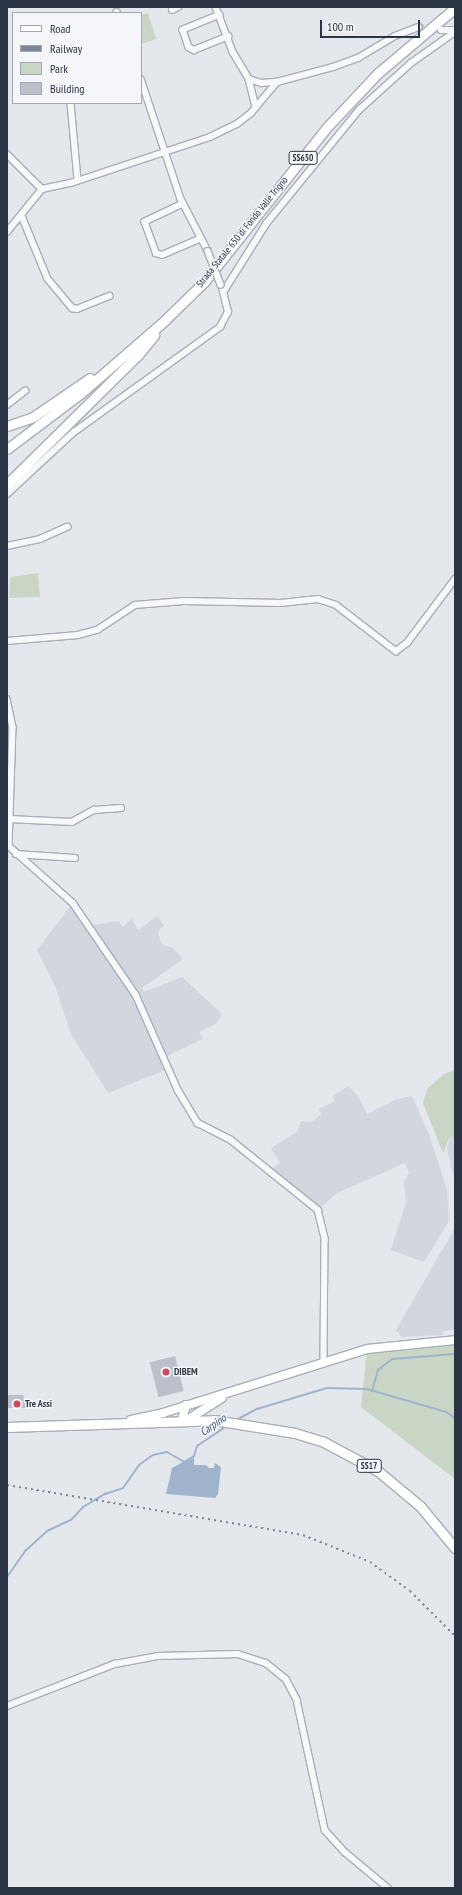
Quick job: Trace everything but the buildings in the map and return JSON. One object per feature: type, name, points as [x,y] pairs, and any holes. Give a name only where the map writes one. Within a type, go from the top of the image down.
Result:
[{"type":"main road","name":"Strada Statale 650 di Fondo Valle Trigno","points":[[164,321],[205,281],[333,120],[378,73],[455,8]]},
{"type":"main road","name":"SS650","points":[[7,449],[46,421],[164,321]]},
{"type":"main road","points":[[7,484],[138,355],[164,321]]},
{"type":"main road","points":[[7,426],[33,417],[129,351]]},
{"type":"main road","points":[[106,1423],[145,1417],[374,1348],[455,1340]]},
{"type":"main road","points":[[186,1405],[183,1416],[186,1420],[235,1391]]},
{"type":"main road","points":[[211,1404],[208,1415],[214,1420]]},
{"type":"main road","name":"SS17","points":[[7,1427],[214,1420],[270,1427],[322,1441],[378,1471],[420,1506],[455,1548]]},
{"type":"street","points":[[172,10],[178,7]]},
{"type":"street","points":[[216,7],[233,52],[249,79],[256,107]]},
{"type":"street","points":[[220,15],[183,30],[189,47],[194,50],[228,36]]},
{"type":"street","points":[[249,79],[260,83],[277,82],[358,58],[395,36],[418,27]]},
{"type":"street","points":[[441,30],[455,31]]},
{"type":"street","points":[[224,291],[266,224],[359,110],[411,63],[455,31]]},
{"type":"street","points":[[7,494],[74,432],[220,328],[228,312],[224,291],[208,251],[199,239],[183,204],[164,153],[142,82]]},
{"type":"street","points":[[7,232],[22,216],[42,188],[78,180],[164,153],[237,124],[256,107],[277,82]]},
{"type":"street","points":[[71,104],[78,180]]},
{"type":"street","points":[[7,154],[42,188]]},
{"type":"street","points":[[183,204],[145,222],[156,253],[162,255],[199,239]]},
{"type":"street","points":[[22,216],[48,279],[72,308],[78,309],[110,296]]},
{"type":"street","points":[[7,405],[25,391]]},
{"type":"street","points":[[7,546],[40,538],[67,527]]},
{"type":"street","points":[[7,641],[78,635],[97,630],[135,605],[184,601],[281,603],[318,599],[336,605],[396,650],[407,643],[455,579]]},
{"type":"street","points":[[7,699],[12,709],[13,727],[9,760],[10,819],[8,847],[73,902],[136,995],[178,1090],[195,1120],[204,1128],[231,1140],[318,1210],[325,1239],[324,1362]]},
{"type":"street","points":[[10,819],[72,822],[94,810],[121,808]]},
{"type":"street","points":[[16,854],[75,858]]},
{"type":"street","points":[[7,1706],[115,1664],[158,1656],[238,1654],[266,1663],[286,1678],[297,1700],[325,1830],[345,1852],[388,1888]]},
{"type":"shaded area","points":[[71,905],[92,925],[118,921],[123,927],[132,918],[138,930],[157,916],[164,925],[158,931],[161,944],[173,948],[183,959],[142,988],[144,992],[182,977],[222,1014],[216,1024],[199,1032],[203,1039],[163,1058],[168,1069],[108,1093],[71,1034],[55,986],[37,950]]},
{"type":"shaded area","points":[[348,1086],[358,1096],[367,1114],[397,1099],[412,1096],[430,1137],[447,1190],[449,1221],[424,1262],[391,1250],[406,1202],[404,1182],[409,1173],[405,1163],[337,1193],[318,1210],[269,1170],[280,1163],[271,1148],[297,1132],[301,1121],[312,1122],[321,1114],[319,1109],[335,1101],[333,1096]]},
{"type":"shaded area","points":[[450,1136],[455,1137],[455,1183],[447,1148]]},
{"type":"shaded area","points":[[455,1228],[455,1330],[444,1331],[443,1335],[402,1337],[396,1330]]},
{"type":"green space","points":[[148,13],[156,39],[142,44],[142,15]]},
{"type":"green space","points":[[38,573],[40,597],[9,598],[10,577]]},
{"type":"green space","points":[[455,1070],[455,1137],[450,1136],[443,1153],[423,1103],[427,1089],[444,1074]]},
{"type":"green space","points":[[455,1342],[455,1479],[361,1407],[367,1350],[374,1348],[385,1354],[386,1346]]},
{"type":"water","points":[[194,1456],[194,1465],[206,1465],[209,1468],[214,1468],[215,1463],[221,1467],[218,1494],[215,1498],[166,1494],[172,1468]]},
{"type":"waterway","points":[[372,1391],[378,1370],[392,1359],[455,1354]]},
{"type":"waterway","name":"Carpino","points":[[236,1420],[257,1409],[327,1388],[367,1389],[446,1412],[455,1418]]},
{"type":"waterway","name":"Carpino","points":[[7,1577],[25,1551],[47,1531],[71,1520],[83,1507],[105,1494],[123,1488],[139,1465],[153,1455],[167,1452],[184,1462],[194,1456],[197,1446],[227,1426]]},
{"type":"tunnel","points":[[418,27],[441,30]]},
{"type":"railway","points":[[7,1485],[303,1535],[370,1562],[410,1591],[455,1636]]},
{"type":"place","name":"DIBEM","points":[[166,1372]]},
{"type":"place","name":"Tre Assi","points":[[17,1404]]}]
